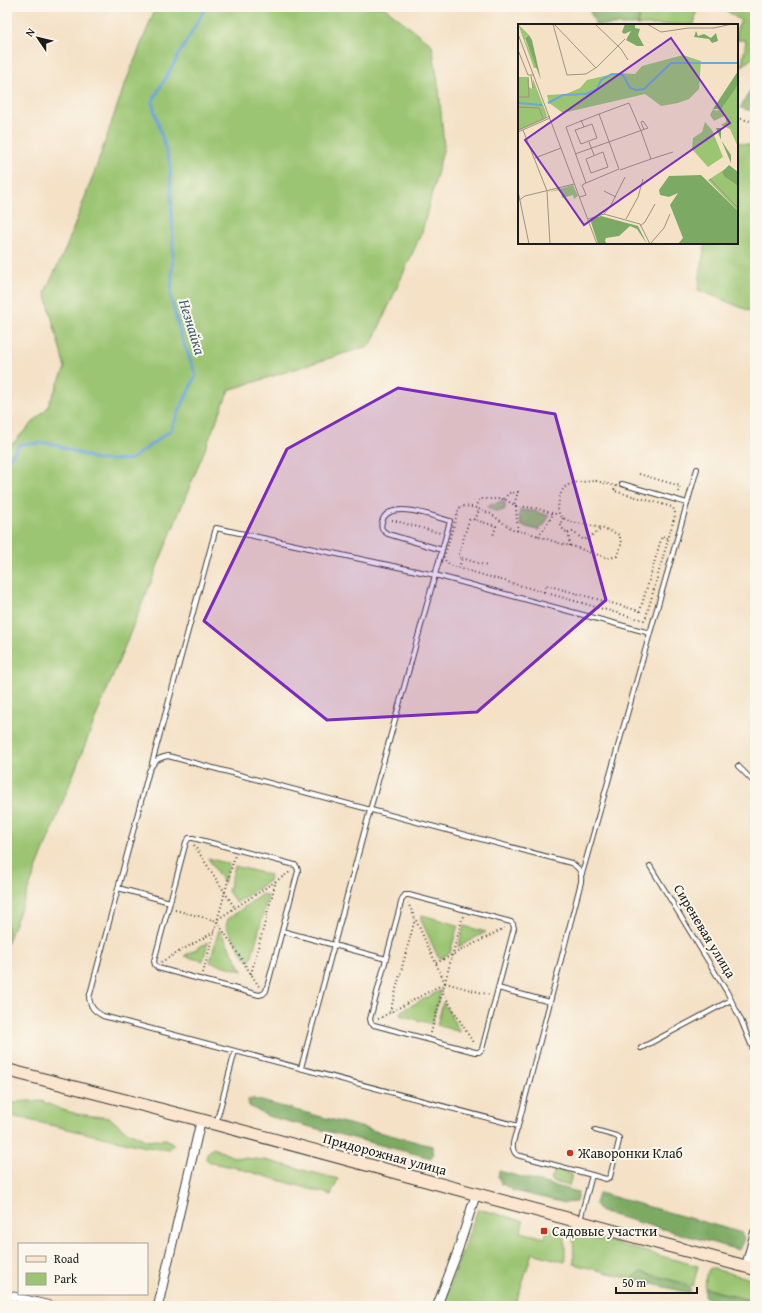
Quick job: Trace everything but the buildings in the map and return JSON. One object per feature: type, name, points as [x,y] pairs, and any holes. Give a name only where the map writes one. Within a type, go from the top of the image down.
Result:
[{"type":"main road","name":"Придорожная улица","points":[[7,1070],[201,1120],[751,1268]]},
{"type":"street","points":[[158,1306],[201,1120]]},
{"type":"street","points":[[437,1306],[456,1256],[476,1194]]},
{"type":"street","points":[[751,1268],[755,1232]]},
{"type":"street","points":[[7,1295],[52,1306]]},
{"type":"lane","points":[[595,1130],[619,1138],[610,1177],[606,1179],[517,1155],[513,1152],[512,1148],[581,882],[581,875],[697,469]]},
{"type":"lane","points":[[622,484],[687,503]]},
{"type":"lane","points":[[301,1068],[370,810],[442,550],[448,536],[450,521],[409,509],[388,512],[383,518],[382,529],[384,532],[442,550]]},
{"type":"lane","points":[[518,1126],[103,1016],[96,1012],[91,1007],[89,998],[149,771],[152,765],[216,528],[435,575],[650,633]]},
{"type":"lane","points":[[152,765],[159,758],[168,756],[572,863],[577,866],[581,875]]},
{"type":"lane","points":[[738,766],[755,783]]},
{"type":"lane","points":[[188,838],[237,849],[298,867],[266,991],[263,994],[259,995],[155,966],[154,961],[188,838]]},
{"type":"lane","name":"Сиреневая улица","points":[[650,866],[731,1000],[755,1054]]},
{"type":"lane","points":[[118,888],[170,902]]},
{"type":"lane","points":[[404,895],[409,895],[511,922],[513,924],[514,928],[496,996],[482,1048],[479,1052],[374,1026],[371,1023],[370,1019],[404,895]]},
{"type":"lane","points":[[282,931],[386,959]]},
{"type":"lane","points":[[498,988],[550,1002]]},
{"type":"lane","points":[[641,1048],[731,1000]]},
{"type":"lane","points":[[216,1124],[235,1051]]},
{"type":"lane","points":[[580,1222],[592,1175]]},
{"type":"path","points":[[738,118],[755,122]]},
{"type":"path","points":[[639,474],[680,486],[673,508],[675,515],[669,538],[644,620],[450,565],[444,557],[448,536],[459,508],[465,506],[491,514],[513,530],[538,536],[609,558],[617,556],[622,542],[621,538],[614,532],[577,523],[563,518],[558,512],[562,491],[569,483],[596,480],[616,486],[614,491],[673,508]]},
{"type":"path","points":[[504,499],[509,493],[518,492],[515,506],[516,518],[518,522],[517,531]]},
{"type":"path","points":[[475,520],[477,509],[476,505],[480,499],[504,499],[515,506],[535,508],[555,514]]},
{"type":"path","points":[[538,536],[552,516],[558,512]]},
{"type":"path","points":[[563,518],[560,524],[564,531],[572,532],[584,540],[602,529]]},
{"type":"path","points":[[390,519],[448,536]]},
{"type":"path","points":[[487,566],[459,557],[459,554],[469,520],[475,520],[496,526],[493,536]]},
{"type":"path","points":[[568,532],[570,546]]},
{"type":"path","points":[[544,592],[546,585],[640,611],[662,536],[669,538]]},
{"type":"path","points":[[460,568],[462,558]]},
{"type":"path","points":[[188,838],[235,908]]},
{"type":"path","points":[[202,980],[237,849]]},
{"type":"path","points":[[218,920],[298,867]]},
{"type":"path","points":[[251,974],[276,881]]},
{"type":"path","points":[[404,895],[445,983]]},
{"type":"path","points":[[168,908],[218,920],[263,994]]},
{"type":"path","points":[[429,1040],[465,910]]},
{"type":"path","points":[[390,1012],[415,918]]},
{"type":"path","points":[[436,963],[513,924]]},
{"type":"path","points":[[155,966],[214,932]]},
{"type":"path","points":[[371,1023],[445,983],[496,996]]},
{"type":"path","points":[[442,993],[479,1052]]},
{"type":"highlighted area","points":[[398,388],[555,414],[606,600],[477,712],[327,720],[204,621],[287,449]]},
{"type":"green space","points":[[156,7],[384,7],[432,45],[439,89],[444,147],[422,232],[371,345],[229,390],[94,722],[7,944],[7,449],[47,408],[65,368],[45,292],[66,248],[123,89]]},
{"type":"green space","points":[[588,7],[641,7],[638,24],[596,24]]},
{"type":"green space","points":[[641,7],[697,7],[694,24],[638,24]]},
{"type":"green space","points":[[721,7],[755,7],[755,56],[742,66],[746,40],[738,40],[738,27],[741,21]]},
{"type":"green space","points":[[755,82],[755,112],[740,108]]},
{"type":"green space","points":[[738,142],[755,146],[755,320],[750,311],[698,290],[705,244],[738,244]]},
{"type":"green space","points":[[504,501],[505,504],[505,509],[503,510],[494,511],[488,507],[491,503],[495,504]]},
{"type":"green space","points":[[520,510],[534,511],[549,516],[544,525],[538,530],[520,525]]},
{"type":"green space","points":[[208,858],[229,864],[224,883]]},
{"type":"green space","points":[[235,866],[270,875],[269,881],[236,903],[228,891]]},
{"type":"green space","points":[[262,894],[268,896],[251,960],[245,958],[226,926],[228,919]]},
{"type":"green space","points":[[422,915],[458,925],[450,953],[439,959],[421,920]]},
{"type":"green space","points":[[464,926],[486,932],[458,947]]},
{"type":"green space","points":[[219,929],[243,971],[210,962]]},
{"type":"green space","points":[[208,942],[203,961],[184,956]]},
{"type":"green space","points":[[441,990],[432,1024],[400,1015],[401,1011]]},
{"type":"green space","points":[[443,1002],[460,1032],[437,1025]]},
{"type":"green space","points":[[250,1098],[432,1146],[434,1153],[431,1158],[267,1116],[249,1106],[248,1100]]},
{"type":"green space","points":[[42,1101],[60,1109],[77,1114],[110,1118],[123,1129],[147,1141],[166,1139],[174,1144],[169,1150],[141,1146],[7,1115],[7,1103]]},
{"type":"green space","points":[[213,1148],[234,1157],[265,1160],[338,1179],[331,1195],[233,1167],[212,1163],[206,1159],[207,1153]]},
{"type":"green space","points":[[555,1170],[572,1174],[569,1186],[551,1181]]},
{"type":"green space","points":[[499,1171],[578,1192],[576,1202],[565,1203],[514,1191],[502,1184],[498,1177]]},
{"type":"green space","points":[[600,1193],[742,1233],[744,1239],[739,1250],[601,1212],[595,1204]]},
{"type":"green space","points":[[478,1209],[523,1221],[521,1232],[545,1238],[548,1227],[563,1232],[565,1240],[565,1262],[532,1253],[515,1306],[463,1306],[458,1304],[456,1306],[442,1306]]},
{"type":"green space","points":[[573,1232],[698,1266],[693,1286],[641,1272],[631,1279],[574,1264]]},
{"type":"green space","points":[[710,1268],[755,1280],[755,1302],[705,1288],[706,1275]]},
{"type":"green space","points":[[641,1272],[683,1283],[691,1289],[689,1293],[631,1279]]},
{"type":"green space","points":[[705,1288],[755,1302],[755,1306],[738,1306],[704,1297]]},
{"type":"waterway","name":"Незнайка","points":[[7,462],[20,444],[50,443],[98,460],[130,460],[170,431],[196,375],[180,334],[171,298],[173,249],[170,164],[152,102],[206,7]]},
{"type":"place","name":"Жаворонки Клаб","points":[[570,1153]]},
{"type":"place","name":"Садовые участки","points":[[544,1231]]}]
